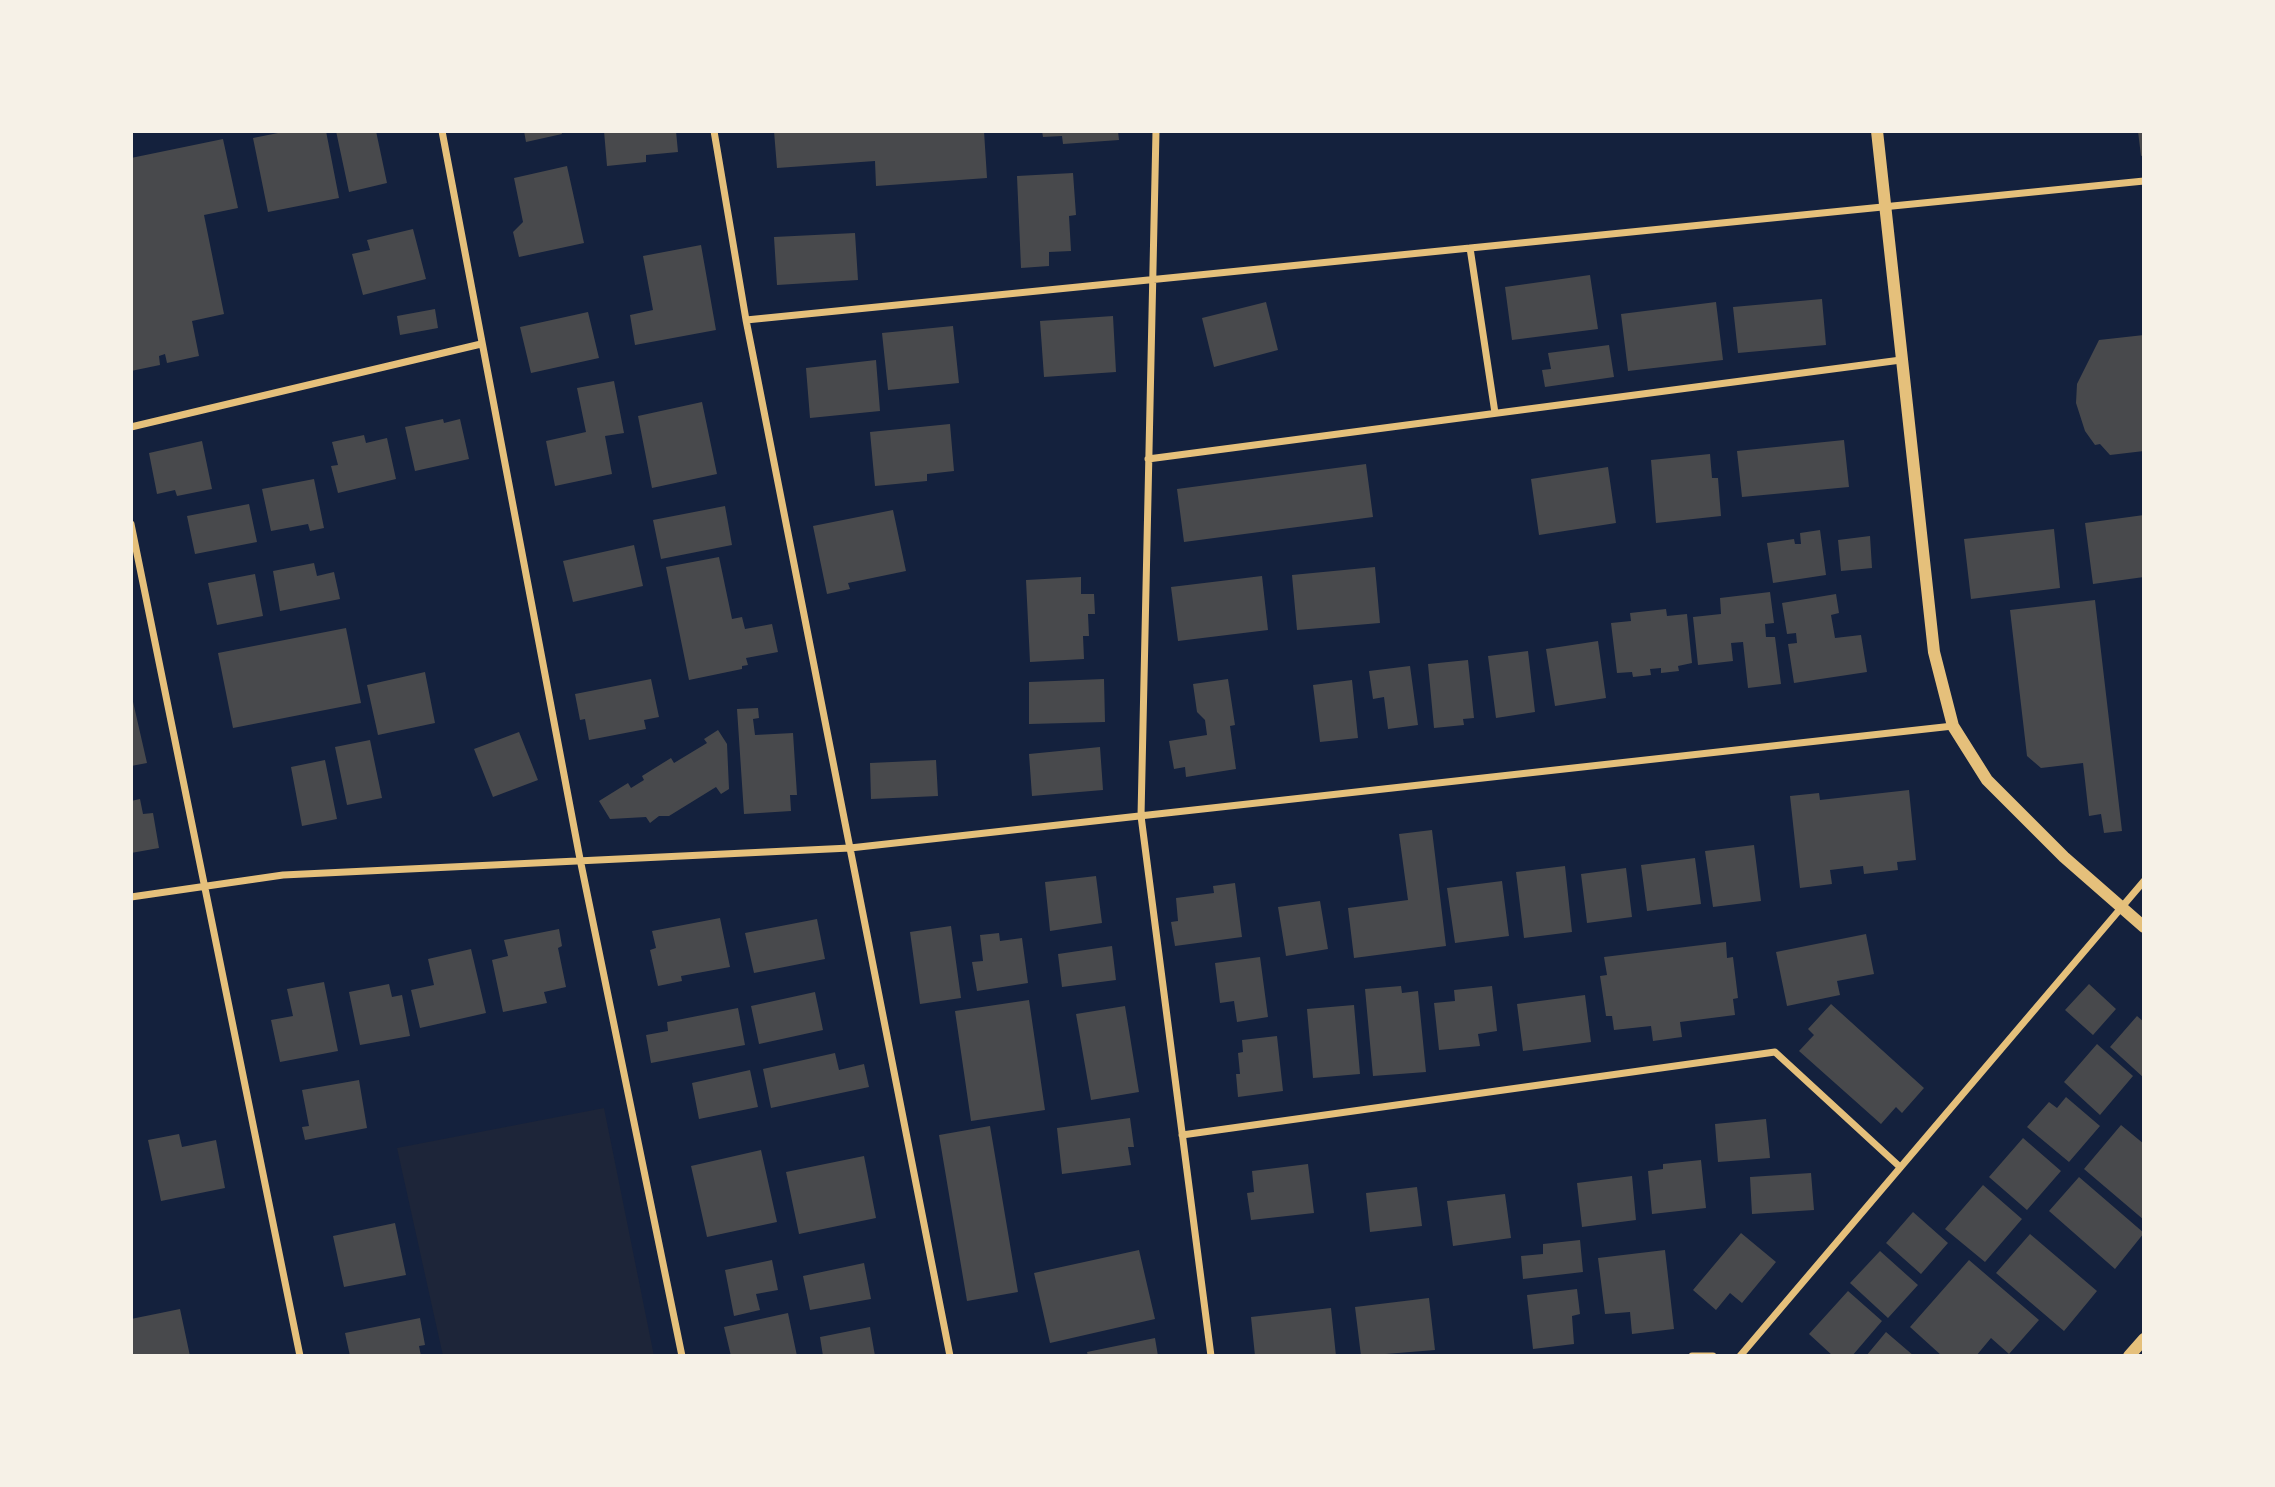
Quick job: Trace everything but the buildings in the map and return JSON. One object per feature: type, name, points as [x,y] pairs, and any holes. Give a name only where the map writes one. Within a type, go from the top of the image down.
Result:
[{"type":"street","points":[[442,131],[580,859],[682,1356]]},
{"type":"street","points":[[714,131],[746,320],[950,1356]]},
{"type":"street","points":[[1156,131],[1140,816],[1211,1356]]},
{"type":"street","points":[[1877,131],[1934,652],[1953,726],[1987,780],[2144,927]]},
{"type":"street","points":[[746,320],[2144,181]]},
{"type":"street","points":[[1470,248],[1495,413]]},
{"type":"street","points":[[131,427],[481,344]]},
{"type":"street","points":[[1148,458],[1901,360]]},
{"type":"street","points":[[131,524],[300,1356]]},
{"type":"street","points":[[131,897],[206,884],[284,875],[850,848],[1953,726]]},
{"type":"street","points":[[1740,1356],[2144,881]]},
{"type":"street","points":[[1182,1135],[1775,1052],[1900,1167]]},
{"type":"street","points":[[2129,1356],[2144,1339]]},
{"type":"street","points":[[1692,1356],[1713,1356]]},
{"type":"shaded area","points":[[604,1108],[654,1356],[443,1356],[397,1148]]}]
